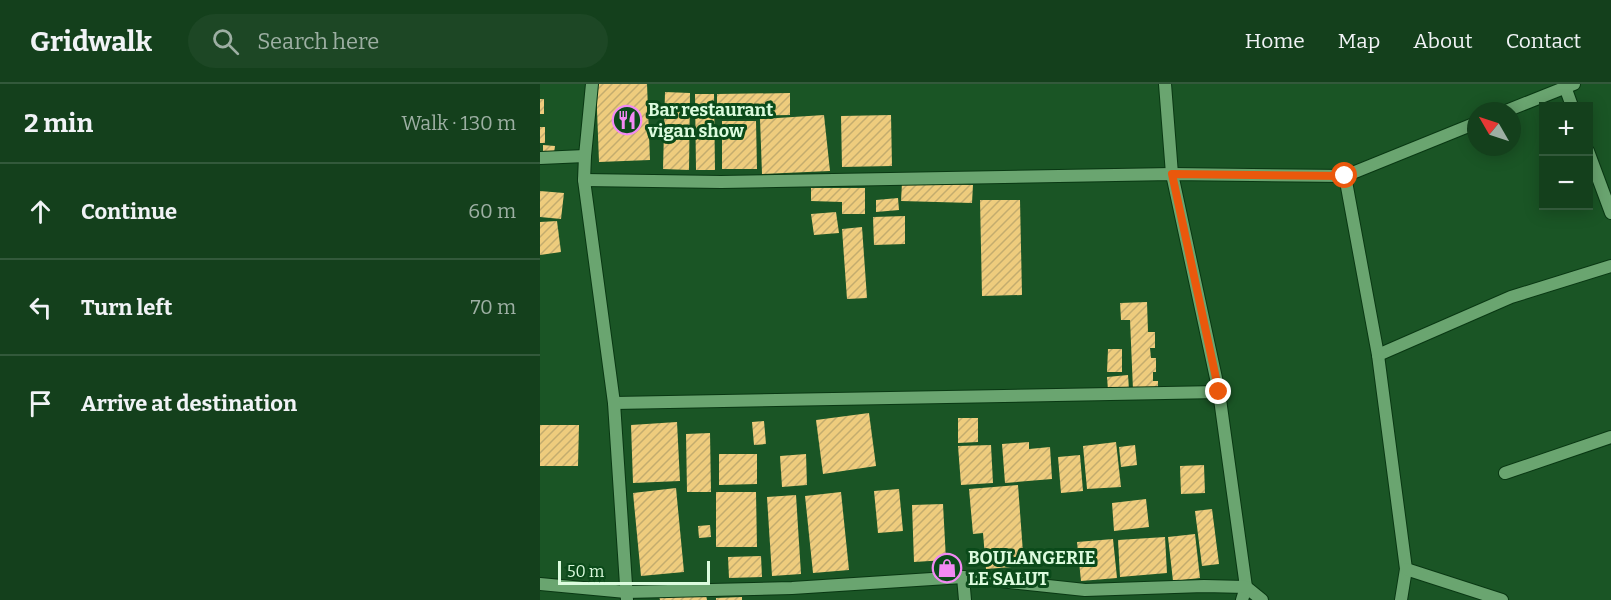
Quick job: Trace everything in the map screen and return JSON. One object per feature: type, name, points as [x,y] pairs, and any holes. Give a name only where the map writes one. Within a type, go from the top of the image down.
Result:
[{"type":"street","points":[[592,84],[584,180],[614,403],[626,596]]},
{"type":"street","points":[[1165,84],[1172,174],[1219,392],[1246,587],[1242,600]]},
{"type":"street","points":[[1521,105],[1568,85],[1571,102]]},
{"type":"street","points":[[584,180],[720,182],[1172,174],[1345,176],[1467,127]]},
{"type":"street","points":[[540,158],[585,156]]},
{"type":"street","points":[[1590,156],[1611,213]]},
{"type":"street","points":[[1345,176],[1378,355],[1406,569],[1401,600]]},
{"type":"street","points":[[1378,355],[1511,297],[1611,266]]},
{"type":"street","points":[[614,403],[1219,392]]},
{"type":"street","points":[[1505,473],[1611,437]]},
{"type":"street","points":[[1406,569],[1502,600]]},
{"type":"street","points":[[963,577],[965,600]]},
{"type":"street","points":[[540,584],[626,596],[793,594],[963,577],[1085,590],[1246,587],[1262,600]]},
{"type":"building","points":[[596,84],[647,84],[650,160],[599,162]]},
{"type":"building","points":[[665,92],[690,93],[689,170],[663,169]]},
{"type":"building","points":[[790,93],[790,115],[717,116],[717,94]]},
{"type":"building","points":[[695,94],[714,94],[715,170],[696,170]]},
{"type":"building","points":[[540,99],[544,99],[544,114],[540,114]]},
{"type":"building","points":[[824,115],[830,171],[762,174],[760,119]]},
{"type":"building","points":[[891,115],[892,166],[842,167],[841,116]]},
{"type":"building","points":[[722,121],[756,121],[757,169],[722,169]]},
{"type":"building","points":[[540,127],[545,127],[545,143],[540,143]]},
{"type":"building","points":[[543,145],[555,146],[554,154],[543,153]]},
{"type":"building","points":[[902,183],[973,185],[972,203],[901,201]]},
{"type":"building","points":[[811,188],[865,188],[865,214],[842,214],[842,202],[811,201]]},
{"type":"building","points":[[540,191],[564,193],[561,219],[540,217]]},
{"type":"building","points":[[898,198],[899,210],[876,212],[876,200]]},
{"type":"building","points":[[980,200],[1020,200],[1022,295],[982,296]]},
{"type":"building","points":[[836,212],[839,233],[814,235],[811,214]]},
{"type":"building","points":[[905,216],[905,244],[874,245],[873,217]]},
{"type":"building","points":[[557,221],[561,252],[540,255],[540,222]]},
{"type":"building","points":[[862,227],[867,298],[847,299],[842,229]]},
{"type":"building","points":[[1147,302],[1148,332],[1155,332],[1155,348],[1150,348],[1151,358],[1156,358],[1156,372],[1153,372],[1153,381],[1158,381],[1158,389],[1133,390],[1130,320],[1121,320],[1120,303]]},
{"type":"building","points":[[1108,349],[1122,349],[1122,372],[1107,372]]},
{"type":"building","points":[[1128,375],[1129,389],[1108,390],[1107,377]]},
{"type":"building","points":[[869,413],[876,466],[823,474],[816,420]]},
{"type":"building","points":[[958,418],[978,418],[978,442],[958,443]]},
{"type":"building","points":[[764,421],[766,444],[754,445],[752,422]]},
{"type":"building","points":[[677,422],[680,481],[633,483],[631,425]]},
{"type":"building","points":[[540,425],[579,425],[578,466],[540,466]]},
{"type":"building","points":[[710,433],[711,492],[687,492],[686,434]]},
{"type":"building","points":[[1029,442],[1029,449],[1050,447],[1052,479],[1005,483],[1002,444]]},
{"type":"building","points":[[1116,442],[1121,487],[1087,489],[1083,446]]},
{"type":"building","points":[[991,445],[993,483],[961,485],[958,446]]},
{"type":"building","points":[[1135,445],[1137,465],[1121,467],[1119,447]]},
{"type":"building","points":[[719,454],[757,454],[757,484],[719,485]]},
{"type":"building","points":[[806,454],[807,485],[782,487],[780,456]]},
{"type":"building","points":[[1080,455],[1083,491],[1061,493],[1058,457]]},
{"type":"building","points":[[1204,465],[1205,493],[1181,494],[1180,466]]},
{"type":"building","points":[[1018,485],[1024,566],[986,569],[983,533],[973,534],[969,489]]},
{"type":"building","points":[[676,488],[684,572],[641,576],[633,493]]},
{"type":"building","points":[[899,489],[903,531],[878,533],[874,491]]},
{"type":"building","points":[[716,492],[756,492],[757,547],[716,547]]},
{"type":"building","points":[[841,492],[849,570],[813,573],[805,496]]},
{"type":"building","points":[[796,495],[801,574],[772,576],[767,497]]},
{"type":"building","points":[[1146,499],[1149,527],[1114,531],[1112,503]]},
{"type":"building","points":[[943,504],[946,560],[914,562],[912,505]]},
{"type":"building","points":[[1212,509],[1219,564],[1202,566],[1195,511]]},
{"type":"building","points":[[710,525],[711,537],[699,538],[698,526]]},
{"type":"building","points":[[1195,534],[1200,578],[1173,581],[1168,537]]},
{"type":"building","points":[[1165,537],[1167,573],[1120,577],[1118,540]]},
{"type":"building","points":[[1113,539],[1117,578],[1081,581],[1077,542]]},
{"type":"building","points":[[761,556],[762,577],[729,578],[728,557]]},
{"type":"building","points":[[706,595],[707,600],[660,600],[659,596]]},
{"type":"building","points":[[742,597],[742,600],[716,600],[716,598]]},
{"type":"place","name":"Bar restaurant vigan show","points":[[627,120]]},
{"type":"place","name":"BOULANGERIE LE SALUT","points":[[947,568]]},
{"type":"route","points":[[1219,392],[1172,174],[1345,176]]}]
